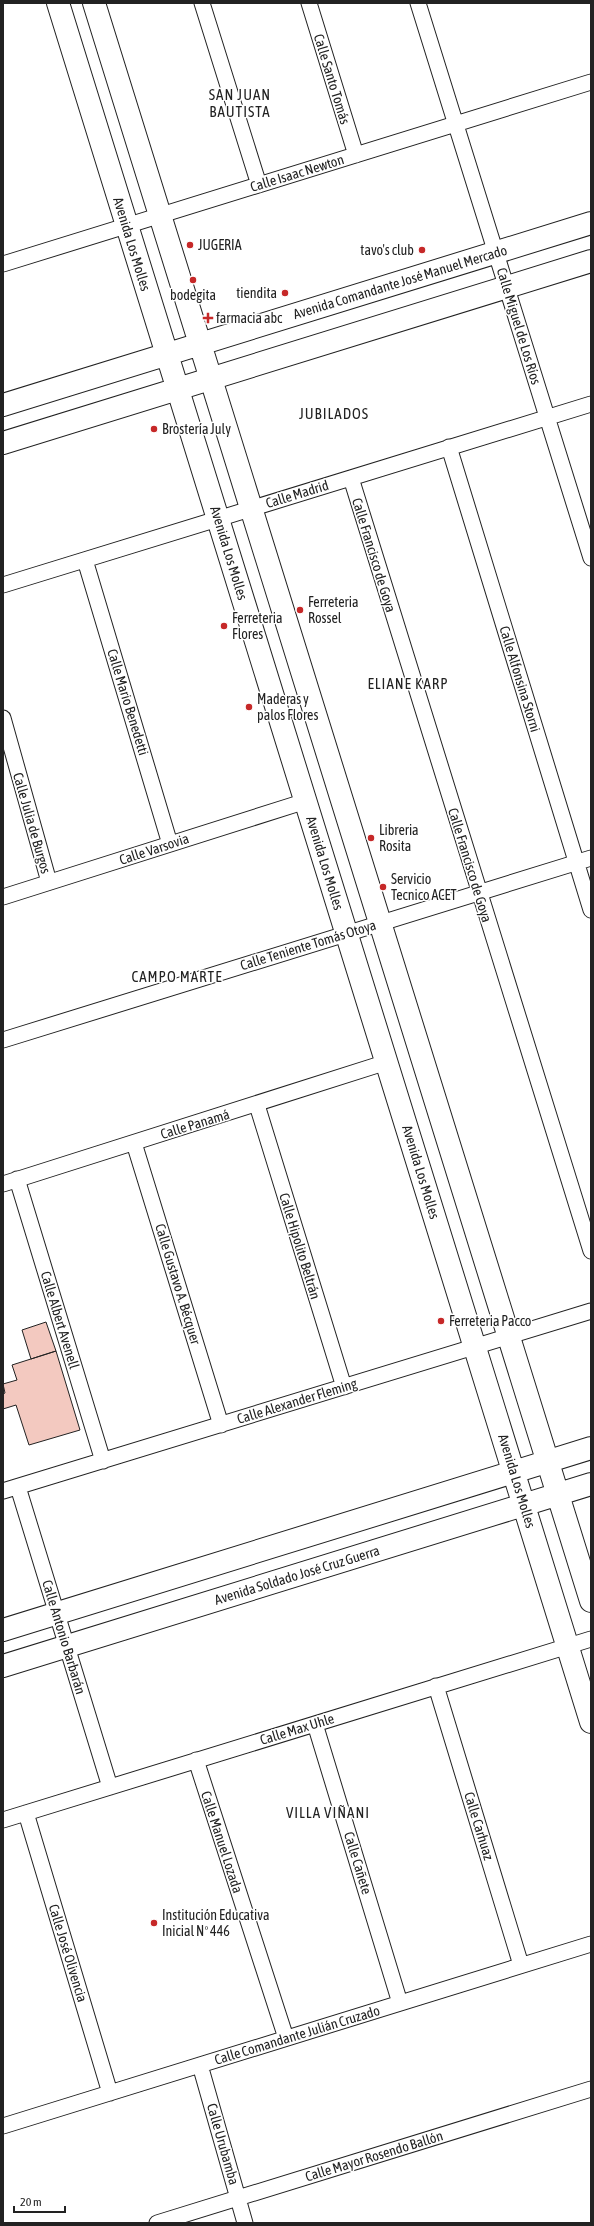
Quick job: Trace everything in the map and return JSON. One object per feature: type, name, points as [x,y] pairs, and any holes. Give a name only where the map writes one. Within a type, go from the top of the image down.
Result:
[{"type":"street","name":"Avenida Los Molles","points":[[58,3],[591,1722]]},
{"type":"street","points":[[94,3],[591,1601]]},
{"type":"street","points":[[202,3],[259,185]]},
{"type":"street","name":"Calle Santo Tomás","points":[[309,3],[356,155]]},
{"type":"street","name":"Calle Miguel de Los Ríos","points":[[418,3],[547,417],[589,542],[591,558]]},
{"type":"street","name":"Calle Isaac Newton","points":[[3,264],[591,82]]},
{"type":"street","name":"Avenida Comandante José Manuel Mercado","points":[[3,405],[591,223]]},
{"type":"street","points":[[3,443],[591,261]]},
{"type":"street","name":"Calle Madrid","points":[[3,585],[591,404]]},
{"type":"street","name":"Calle Alfonsina Storni","points":[[449,447],[591,910]]},
{"type":"street","name":"Calle Francisco de Goya","points":[[350,478],[591,1251]]},
{"type":"street","name":"Calle Mario Benedetti","points":[[85,560],[170,844]]},
{"type":"street","name":"Calle Julia de Burgos","points":[[3,718],[49,882]]},
{"type":"street","name":"Calle Varsovia","points":[[3,897],[306,801]]},
{"type":"street","name":"Calle Teniente Tomás Otoya","points":[[3,1040],[591,858]]},
{"type":"street","name":"Calle Panamá","points":[[10,1182],[387,1062]]},
{"type":"street","name":"Calle Hipolito Beltrán","points":[[256,1104],[344,1387]]},
{"type":"street","name":"Calle Gustavo A. Bécquer","points":[[134,1143],[221,1425]]},
{"type":"street","name":"Calle Albert Avenell","points":[[10,1182],[103,1461]]},
{"type":"street","name":"Calle Alexander Fleming","points":[[3,1491],[591,1311]]},
{"type":"street","points":[[3,1630],[591,1448]]},
{"type":"street","name":"Avenida Soldado José Cruz Guerra","points":[[3,1666],[591,1484]]},
{"type":"street","name":"Calle Antonio Barbarán","points":[[18,1487],[110,1787]]},
{"type":"street","name":"Calle Max Uhle","points":[[3,1820],[591,1638]]},
{"type":"street","name":"Calle Carhuaz","points":[[436,1686],[521,1966]]},
{"type":"street","name":"Calle Cañete","points":[[315,1724],[400,2003]]},
{"type":"street","name":"Calle Manuel Lozada","points":[[196,1760],[286,2038]]},
{"type":"street","name":"Calle José Olivencia","points":[[26,1813],[110,2092]]},
{"type":"street","name":"Calle Comandante Julián Cruzado","points":[[3,2126],[591,1944]]},
{"type":"street","name":"Calle Urubamba","points":[[200,2065],[246,2223]]},
{"type":"street","name":"Calle Mayor Rosendo Ballón","points":[[157,2223],[591,2089]]},
{"type":"building","points":[[46,1322],[56,1351],[31,1359],[22,1330]]},
{"type":"building","points":[[56,1351],[80,1430],[29,1445],[16,1405],[3,1409],[3,1394],[5,1393],[3,1384],[17,1380],[12,1365]]},
{"type":"place","name":"JUGERIA","points":[[190,245]]},
{"type":"place","name":"tavo's club","points":[[422,250]]},
{"type":"place","name":"bodegita","points":[[193,280]]},
{"type":"place","name":"tiendita","points":[[285,293]]},
{"type":"place","name":"farmacia abc","points":[[208,318]]},
{"type":"place","name":"Brostería July","points":[[154,429]]},
{"type":"place","name":"Ferreteria Rossel","points":[[300,610]]},
{"type":"place","name":"Ferreteria Flores","points":[[224,626]]},
{"type":"place","name":"Maderas y palos Flores","points":[[249,707]]},
{"type":"place","name":"Libreria Rosita","points":[[371,838]]},
{"type":"place","name":"Servicio Tecnico ACET","points":[[383,887]]},
{"type":"place","name":"Ferreteria Pacco","points":[[441,1321]]},
{"type":"place","name":"Institución Educativa Inicial Nº 446","points":[[154,1923]]},
{"type":"district","name":"SAN JUAN BAUTISTA","points":[[240,104]]},
{"type":"district","name":"JUBILADOS","points":[[334,414]]},
{"type":"district","name":"ELIANE KARP","points":[[408,684]]},
{"type":"district","name":"CAMPO MARTE","points":[[177,977]]},
{"type":"district","name":"VILLA VIÑANI","points":[[328,1813]]}]
